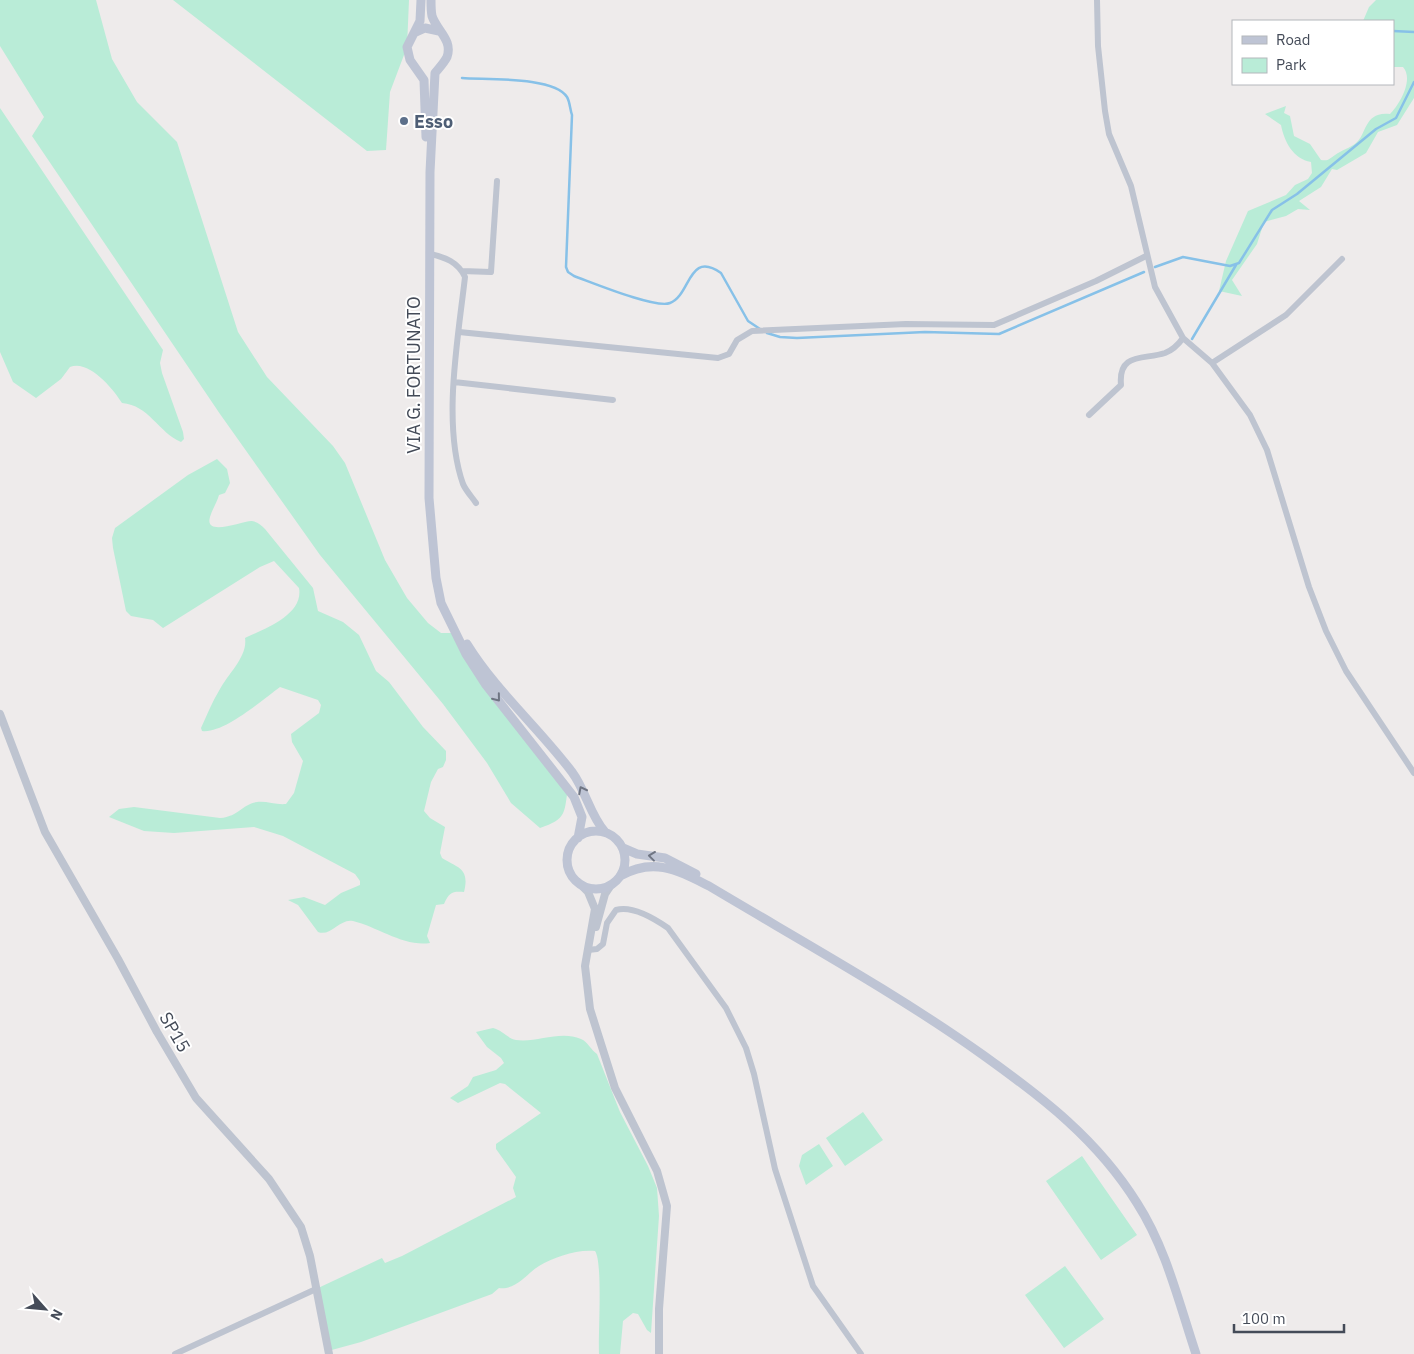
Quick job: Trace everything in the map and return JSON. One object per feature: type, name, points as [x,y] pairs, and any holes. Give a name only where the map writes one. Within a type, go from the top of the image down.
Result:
[{"type":"main road","points":[[421,0],[422,16],[407,47],[407,54],[424,80],[430,172]]},
{"type":"main road","points":[[431,0],[432,15],[439,31]]},
{"type":"main road","points":[[413,34],[425,28],[439,31],[444,35],[449,48],[448,54],[435,73],[433,86],[430,172]]},
{"type":"main road","points":[[415,66],[428,70],[440,65]]},
{"type":"main road","name":"VIA G. FORTUNATO","points":[[430,172],[429,498],[436,578],[444,610],[466,654],[486,685],[574,797],[582,817],[578,838]]},
{"type":"main road","name":"VIA G. FORTUNATO","points":[[436,578],[459,631],[470,649],[572,772],[585,794],[594,818],[605,832]]},
{"type":"main road","points":[[709,886],[676,862],[665,858],[637,854],[623,848],[614,837],[605,832],[590,832],[578,838],[570,848],[568,860],[570,871],[578,882],[594,889],[611,885],[620,876],[637,867],[654,866],[682,873],[709,886],[933,1020],[1044,1099],[1084,1136],[1114,1170],[1138,1204],[1157,1241],[1196,1354]]},
{"type":"main road","points":[[620,876],[625,865],[623,848]]},
{"type":"street","points":[[1097,0],[1098,46],[1109,134],[1131,186],[1146,256],[1155,287],[1183,338],[1212,363],[1250,415],[1267,450],[1308,587],[1334,647],[1346,670],[1414,773]]},
{"type":"street","points":[[462,271],[491,272],[497,181]]},
{"type":"street","points":[[430,254],[446,258],[462,271],[465,277],[454,382],[455,448],[464,485],[476,503]]},
{"type":"street","points":[[459,332],[718,358],[728,354],[737,340],[755,330],[906,324],[994,325],[1096,281],[1146,256]]},
{"type":"street","points":[[1212,363],[1286,315],[1342,259]]},
{"type":"street","points":[[1089,415],[1121,384],[1123,368],[1129,361],[1167,352],[1183,338]]},
{"type":"street","points":[[454,382],[613,400]]},
{"type":"street","name":"SP15","points":[[0,714],[44,832],[196,1098],[269,1179],[302,1227],[310,1256],[329,1354]]},
{"type":"street","points":[[578,882],[594,903],[595,914],[585,966],[590,1009],[615,1088],[658,1171],[667,1206],[659,1309],[659,1354]]},
{"type":"street","points":[[591,938],[600,918],[605,894],[611,885]]},
{"type":"street","points":[[588,950],[597,949],[603,944],[607,923],[616,910],[630,909],[658,921],[668,928],[726,1008],[746,1048],[754,1074],[775,1169],[813,1286],[861,1354]]},
{"type":"street","points":[[174,1354],[316,1289]]},
{"type":"green space","points":[[0,0],[96,0],[112,59],[137,102],[177,142],[238,332],[267,377],[333,446],[345,463],[385,560],[407,598],[428,623],[441,633],[455,633],[466,654],[568,788],[565,809],[560,818],[540,828],[511,803],[487,763],[443,704],[320,555],[220,414],[32,136],[44,117],[0,46]]},
{"type":"green space","points":[[173,0],[409,0],[407,47],[390,92],[386,150],[367,151]]},
{"type":"green space","points":[[1376,0],[1414,0],[1414,98],[1397,125],[1378,132],[1366,153],[1337,170],[1332,169],[1321,187],[1299,201],[1310,210],[1298,209],[1286,216],[1264,222],[1257,244],[1232,280],[1242,296],[1219,291],[1226,261],[1248,211],[1286,195],[1295,185],[1308,179],[1312,173],[1311,162],[1294,153],[1284,137],[1281,125],[1265,114],[1286,106],[1284,113],[1290,116],[1294,136],[1310,144],[1321,160],[1326,160],[1356,143],[1371,119],[1382,114],[1390,114],[1398,104],[1407,78],[1403,67],[1394,67],[1394,20],[1363,20],[1369,7]]},
{"type":"green space","points":[[0,108],[163,350],[160,363],[183,432],[184,439],[181,442],[173,438],[140,409],[122,403],[100,377],[85,367],[70,367],[61,379],[36,398],[13,382],[0,352]]},
{"type":"green space","points":[[217,459],[227,469],[230,483],[225,493],[219,495],[210,517],[210,523],[213,526],[219,527],[252,521],[264,528],[313,588],[318,611],[343,622],[359,635],[376,671],[389,682],[423,727],[446,751],[446,760],[443,767],[438,769],[431,782],[424,811],[430,818],[445,827],[440,853],[442,858],[458,867],[464,873],[465,884],[464,892],[452,893],[444,904],[436,905],[427,936],[430,943],[411,942],[353,921],[344,922],[327,932],[318,932],[298,905],[288,900],[304,897],[325,905],[341,893],[360,885],[360,881],[355,874],[283,836],[254,827],[174,833],[144,831],[109,817],[119,809],[134,807],[220,818],[237,813],[252,803],[286,804],[294,793],[303,761],[292,742],[291,734],[319,713],[321,705],[318,700],[280,687],[232,722],[211,731],[202,731],[201,728],[223,683],[241,658],[245,638],[281,620],[295,606],[299,598],[299,588],[274,561],[260,567],[163,628],[153,620],[131,616],[126,611],[113,548],[112,538],[115,528],[188,475]]},
{"type":"green space","points":[[493,1028],[516,1040],[532,1040],[557,1036],[581,1039],[597,1054],[620,1112],[648,1166],[657,1188],[659,1216],[651,1333],[647,1330],[638,1314],[633,1313],[623,1321],[620,1354],[599,1354],[599,1269],[595,1251],[588,1251],[566,1254],[539,1266],[511,1287],[499,1288],[492,1294],[361,1342],[328,1351],[316,1289],[382,1258],[385,1263],[402,1256],[516,1197],[513,1188],[516,1177],[496,1149],[496,1144],[541,1113],[505,1084],[500,1083],[458,1103],[450,1098],[468,1086],[473,1077],[496,1070],[504,1063],[501,1058],[487,1047],[476,1032]]},
{"type":"green space","points":[[863,1112],[883,1140],[845,1166],[826,1138]]},
{"type":"green space","points":[[819,1144],[833,1166],[806,1185],[799,1166],[802,1155]]},
{"type":"green space","points":[[1082,1156],[1137,1235],[1101,1260],[1046,1181]]},
{"type":"green space","points":[[1065,1266],[1104,1319],[1064,1348],[1025,1295]]},
{"type":"waterway","points":[[1394,31],[1414,32]]},
{"type":"waterway","points":[[462,78],[534,82],[560,90],[567,97],[572,115],[566,267],[568,272],[623,294],[663,304],[670,303],[677,298],[696,270],[702,267],[710,267],[721,273],[748,321],[760,329]]},
{"type":"waterway","points":[[1155,267],[1183,257],[1230,266],[1239,263],[1272,210],[1297,194],[1376,129],[1396,118],[1414,82]]},
{"type":"waterway","points":[[1192,339],[1236,265]]},
{"type":"waterway","points":[[767,333],[780,337],[797,338],[925,332],[999,334],[1144,272]]},
{"type":"place","name":"Esso","points":[[404,121]]}]
